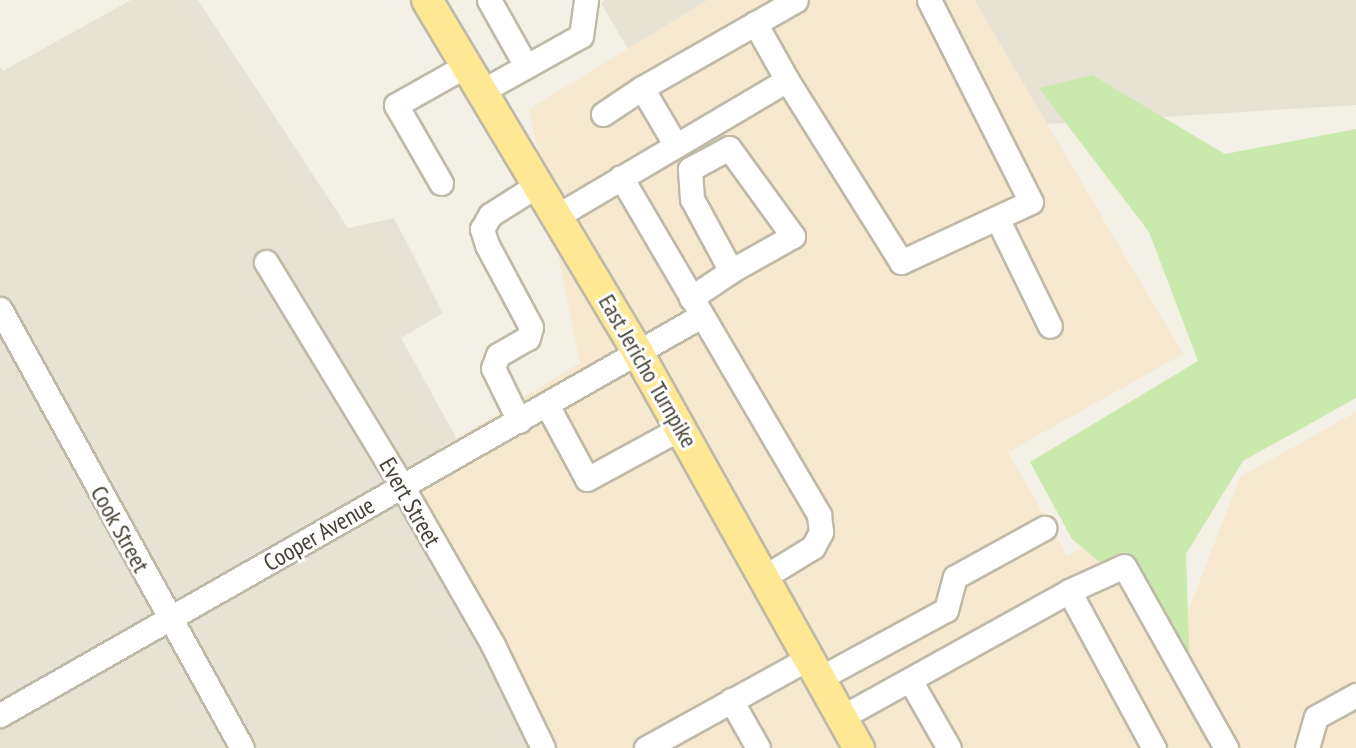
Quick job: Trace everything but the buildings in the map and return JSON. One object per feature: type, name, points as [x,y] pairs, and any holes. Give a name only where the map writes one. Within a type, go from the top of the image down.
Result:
[{"type":"main road","name":"East Jericho Turnpike","points":[[427,0],[638,353],[859,748]]},
{"type":"street","points":[[489,0],[526,66]]},
{"type":"street","points":[[482,91],[581,36],[586,0]]},
{"type":"street","points":[[603,114],[642,88],[796,0]]},
{"type":"street","points":[[755,23],[787,80],[901,262],[1031,202],[929,0]]},
{"type":"street","points":[[441,183],[396,105],[467,65]]},
{"type":"street","points":[[557,216],[787,80]]},
{"type":"street","points":[[642,88],[675,144]]},
{"type":"street","name":"Cooper Avenue","points":[[0,715],[638,353],[696,307],[731,271],[793,236],[729,148],[690,169],[692,199],[731,271]]},
{"type":"street","points":[[621,177],[819,515],[821,532],[813,547],[764,577]]},
{"type":"street","points":[[519,421],[495,374],[494,360],[528,338],[531,327],[487,245],[482,229],[490,215],[539,184]]},
{"type":"street","points":[[997,218],[1050,326]]},
{"type":"street","name":"Evert Street","points":[[265,262],[402,486],[493,645],[543,748]]},
{"type":"street","name":"Cook Street","points":[[0,309],[169,620],[242,748]]},
{"type":"street","points":[[547,405],[587,479],[681,428]]},
{"type":"street","points":[[646,748],[731,700],[814,668],[946,610],[955,577],[1044,528]]},
{"type":"street","points":[[842,717],[1069,591],[1124,566],[1226,748]]},
{"type":"street","points":[[1069,591],[1154,748]]},
{"type":"street","points":[[910,680],[949,748]]},
{"type":"street","points":[[1307,748],[1316,717],[1356,695]]},
{"type":"street","points":[[731,700],[758,748]]},
{"type":"shaded area","points":[[131,0],[198,0],[348,228],[394,218],[443,313],[401,338],[457,439],[402,473],[558,748],[0,748],[0,67],[3,71]]},
{"type":"shaded area","points":[[605,0],[708,0],[628,49],[601,3]]},
{"type":"shaded area","points":[[708,0],[974,0],[1183,354],[1008,452],[1067,556],[1122,527],[1181,630],[1240,477],[1356,412],[1356,748],[558,748],[402,472],[580,363],[529,109]]},
{"type":"shaded area","points":[[974,0],[1356,0],[1356,105],[1047,124]]},
{"type":"green space","points":[[1092,75],[1225,154],[1356,129],[1356,398],[1243,461],[1186,554],[1190,676],[1137,593],[1072,539],[1030,462],[1198,361],[1149,232],[1039,88]]}]
